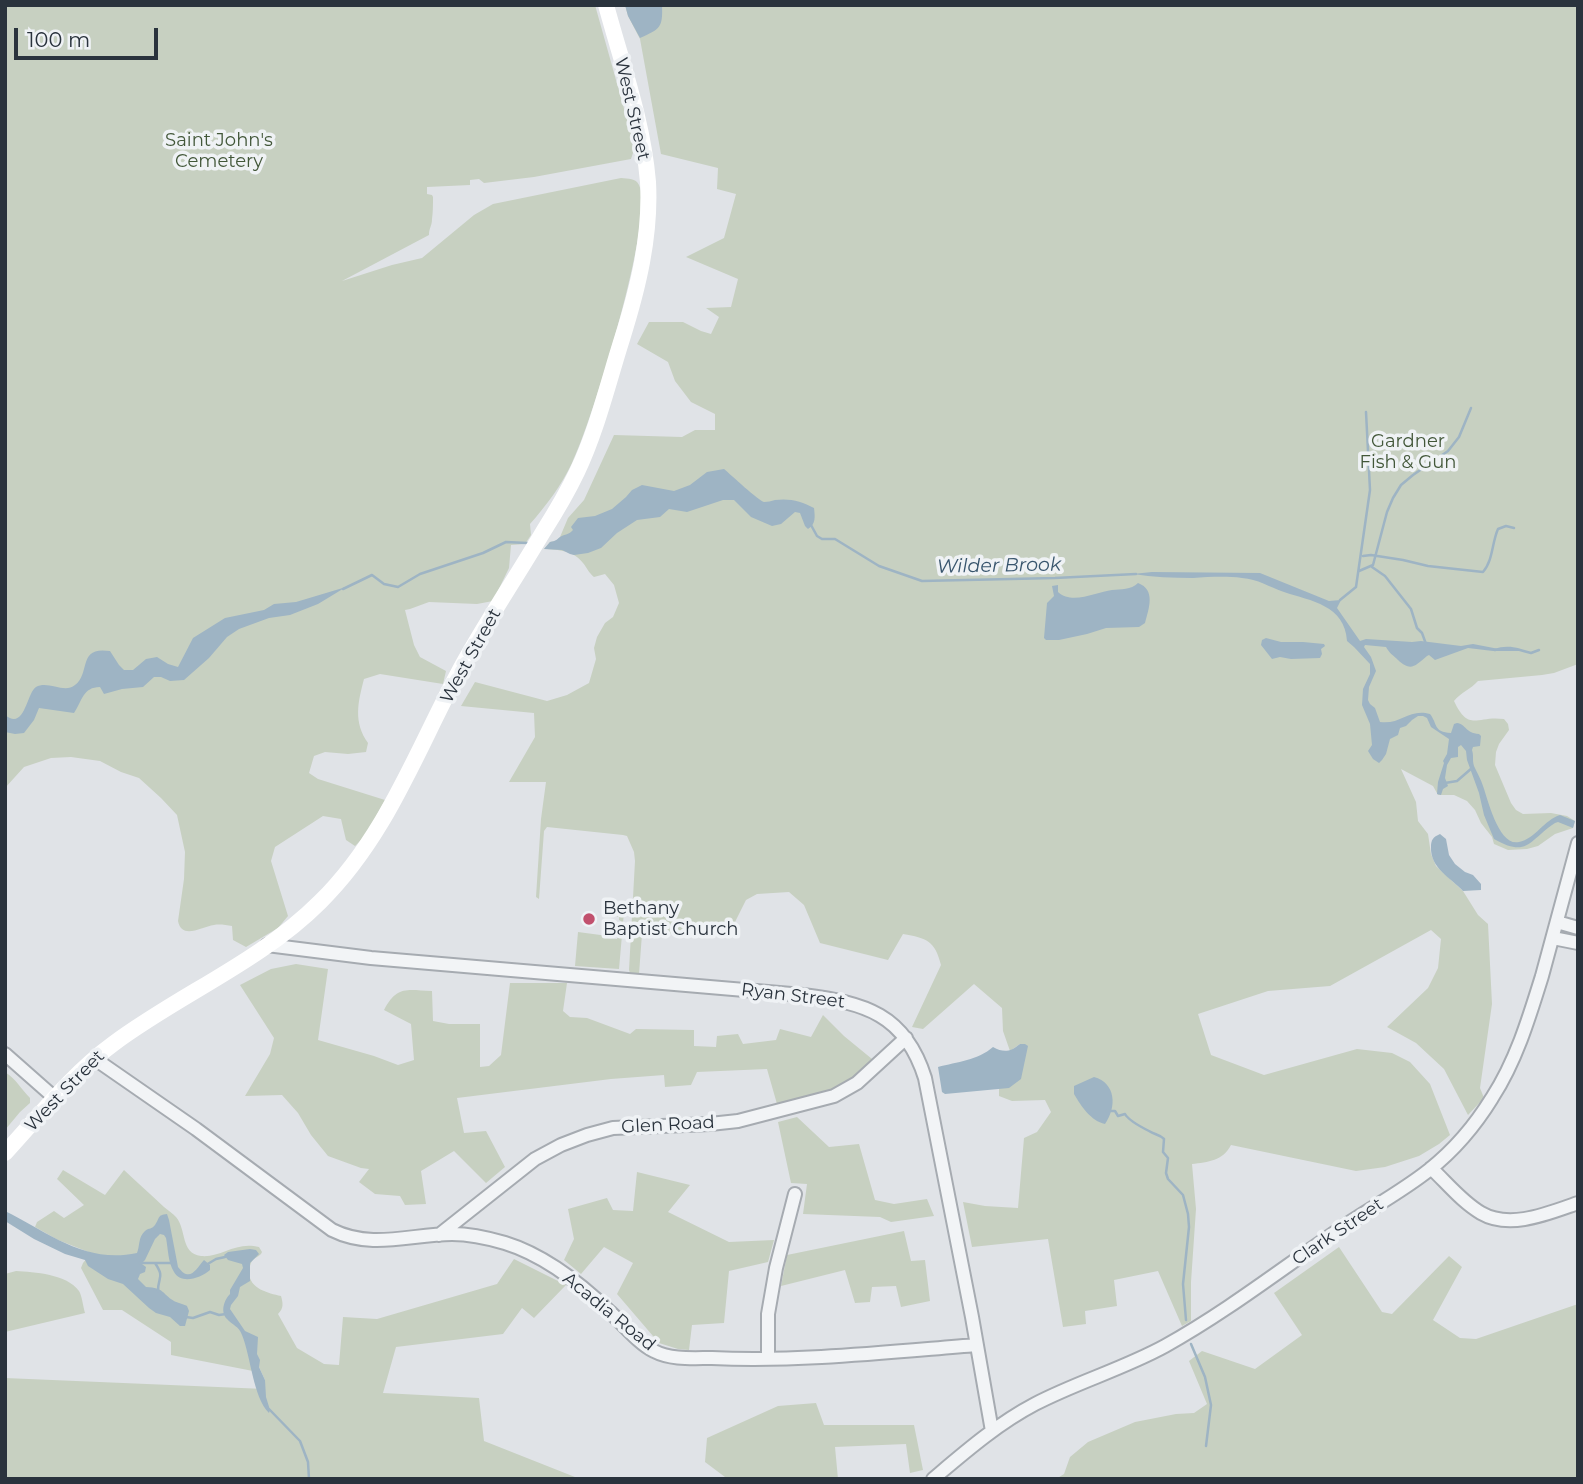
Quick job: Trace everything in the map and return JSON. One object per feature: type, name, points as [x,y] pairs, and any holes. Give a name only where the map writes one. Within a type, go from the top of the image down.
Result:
[{"type":"main road","name":"West Street","points":[[5,1153],[94,1059],[142,1024],[234,968],[292,928],[324,899],[352,866],[398,794],[464,662],[572,483],[591,437],[635,297],[646,235],[648,190],[644,145],[606,5]]},
{"type":"street","name":"Clark Street","points":[[933,1479],[1016,1414],[1042,1400],[1137,1360],[1187,1333],[1250,1293],[1431,1168],[1471,1127],[1503,1080],[1525,1027],[1553,938],[1578,843]]},
{"type":"street","points":[[1557,922],[1578,928]]},
{"type":"street","points":[[1553,938],[1578,943]]},
{"type":"street","name":"Ryan Street","points":[[267,945],[396,960],[823,997],[855,1004],[891,1023],[914,1050],[925,1078],[992,1431]]},
{"type":"street","name":"Glen Road","points":[[439,1235],[535,1159],[561,1145],[613,1128],[738,1121],[834,1096],[857,1083],[906,1038]]},
{"type":"street","points":[[5,1054],[56,1099]]},
{"type":"street","name":"Acadia Road","points":[[94,1059],[196,1129],[332,1230],[348,1237],[372,1241],[463,1235],[504,1242],[523,1250],[573,1281],[599,1301],[646,1346],[661,1354],[768,1359],[977,1345]]},
{"type":"street","points":[[1431,1168],[1471,1206],[1492,1218],[1511,1220],[1542,1215],[1578,1203]]},
{"type":"street","points":[[768,1359],[768,1314],[776,1268],[795,1194]]},
{"type":"green space","name":"Saint John's Cemetery","points":[[5,5],[595,5],[632,137],[631,159],[534,177],[484,183],[479,179],[470,180],[470,185],[427,187],[427,194],[433,197],[429,235],[342,281],[422,258],[474,215],[493,204],[621,178],[634,180],[639,185],[642,204],[638,236],[619,322],[593,408],[568,471],[530,524],[531,535],[525,544],[511,545],[509,568],[493,601],[477,604],[429,602],[405,610],[420,657],[446,671],[443,684],[380,674],[364,679],[358,712],[360,727],[368,743],[366,752],[325,752],[314,756],[309,773],[318,779],[385,800],[366,835],[355,846],[346,840],[341,819],[323,816],[275,847],[271,861],[288,916],[278,928],[246,947],[233,940],[232,926],[216,925],[193,931],[180,927],[178,921],[185,852],[177,815],[139,778],[100,761],[71,757],[51,758],[24,767],[5,788]]},
{"type":"green space","name":"Gardner Fish & Gun","points":[[625,5],[1578,5],[1578,664],[1554,673],[1478,681],[1454,701],[1459,711],[1469,720],[1495,718],[1504,719],[1508,724],[1509,730],[1496,752],[1495,765],[1516,810],[1523,814],[1551,813],[1567,816],[1575,821],[1573,828],[1555,834],[1538,846],[1508,850],[1494,844],[1467,801],[1454,795],[1438,795],[1433,786],[1401,769],[1416,802],[1418,821],[1428,834],[1436,866],[1463,891],[1478,915],[1488,924],[1492,1004],[1480,1088],[1484,1098],[1468,1115],[1444,1069],[1416,1043],[1387,1027],[1428,988],[1438,968],[1441,939],[1431,930],[1330,986],[1268,991],[1198,1014],[1211,1055],[1264,1075],[1357,1049],[1392,1053],[1410,1062],[1430,1084],[1450,1135],[1419,1156],[1385,1167],[1356,1171],[1231,1145],[1219,1158],[1192,1164],[1196,1209],[1191,1321],[1182,1326],[1158,1271],[1114,1280],[1117,1306],[1085,1311],[1086,1324],[1063,1327],[1048,1239],[972,1247],[963,1202],[1018,1208],[1024,1138],[1037,1132],[1051,1112],[1045,1100],[1012,1101],[999,1096],[999,1088],[1009,1088],[1020,1044],[1010,1051],[1003,1031],[1002,1008],[974,984],[923,1029],[912,1027],[941,965],[929,942],[903,934],[888,960],[820,943],[804,905],[789,892],[757,894],[746,900],[730,932],[642,934],[639,974],[630,973],[635,861],[627,836],[623,835],[547,827],[544,831],[539,899],[536,897],[546,782],[509,782],[535,737],[534,713],[461,706],[475,682],[547,701],[567,695],[589,683],[596,659],[594,648],[597,637],[605,623],[613,617],[619,603],[614,585],[605,574],[594,577],[575,555],[544,549],[550,542],[557,541],[568,518],[584,500],[614,435],[682,437],[695,430],[715,430],[715,414],[691,402],[675,381],[668,362],[637,344],[649,322],[683,322],[711,334],[719,317],[706,308],[731,307],[738,279],[686,257],[724,238],[736,194],[717,189],[718,168],[661,154],[640,39]]},
{"type":"green space","points":[[618,912],[624,912],[619,969],[575,966],[578,932],[617,939],[621,921],[617,917]]},
{"type":"green space","points":[[296,964],[328,969],[318,1040],[398,1065],[414,1060],[411,1024],[384,1010],[393,996],[409,990],[432,991],[433,1021],[480,1024],[480,1067],[489,1066],[501,1055],[510,983],[567,983],[563,1011],[570,1017],[587,1018],[630,1034],[636,1029],[694,1030],[694,1046],[716,1047],[717,1036],[738,1034],[743,1044],[776,1040],[780,1029],[811,1037],[823,1015],[872,1059],[853,1079],[832,1089],[777,1104],[767,1069],[697,1072],[691,1085],[665,1087],[664,1075],[457,1098],[464,1133],[486,1131],[505,1167],[486,1183],[454,1151],[421,1171],[426,1204],[405,1205],[400,1196],[375,1194],[359,1182],[369,1169],[328,1156],[282,1095],[245,1096],[270,1054],[274,1038],[240,985],[271,969]]},
{"type":"green space","points":[[5,1072],[30,1098],[30,1103],[5,1130]]},
{"type":"green space","points":[[797,1117],[829,1147],[859,1144],[875,1200],[894,1204],[927,1199],[934,1216],[891,1222],[880,1217],[803,1214],[807,1184],[791,1183],[778,1122]]},
{"type":"green space","points":[[63,1170],[105,1195],[124,1170],[176,1217],[187,1246],[194,1254],[208,1256],[243,1246],[259,1247],[262,1252],[252,1261],[250,1278],[256,1287],[281,1296],[282,1305],[278,1314],[297,1348],[324,1364],[339,1365],[343,1317],[377,1319],[497,1284],[514,1259],[566,1285],[534,1318],[522,1308],[503,1334],[396,1347],[383,1393],[479,1398],[484,1441],[580,1479],[5,1479],[5,1378],[265,1389],[265,1380],[259,1367],[252,1365],[253,1371],[171,1355],[171,1342],[122,1310],[103,1310],[81,1268],[91,1253],[58,1240],[35,1227],[37,1222],[54,1211],[64,1218],[84,1205],[57,1179]]},
{"type":"green space","points":[[637,1172],[690,1185],[668,1212],[729,1242],[774,1240],[768,1262],[729,1271],[724,1323],[692,1325],[689,1350],[659,1343],[617,1294],[633,1263],[604,1247],[581,1274],[564,1260],[574,1239],[568,1209],[607,1198],[613,1210],[633,1211]]},
{"type":"green space","points":[[904,1231],[911,1261],[925,1260],[930,1301],[901,1307],[896,1286],[872,1287],[870,1302],[855,1303],[845,1270],[781,1286],[787,1255]]},
{"type":"green space","points":[[1339,1247],[1382,1312],[1392,1314],[1449,1256],[1462,1267],[1433,1320],[1460,1338],[1476,1339],[1578,1304],[1578,1479],[1056,1479],[1064,1474],[1070,1457],[1088,1442],[1135,1422],[1194,1413],[1207,1404],[1189,1361],[1202,1351],[1255,1369],[1302,1335],[1274,1293]]},
{"type":"green space","points":[[16,1271],[59,1277],[74,1285],[82,1298],[85,1313],[5,1332],[5,1274]]},
{"type":"green space","points":[[816,1403],[824,1425],[914,1425],[923,1470],[910,1473],[906,1444],[835,1447],[838,1479],[641,1479],[725,1477],[705,1462],[707,1438],[778,1406]]},
{"type":"water","points":[[625,5],[662,5],[659,27],[640,38]]},
{"type":"water","points":[[724,469],[764,502],[790,500],[814,508],[812,525],[808,529],[800,513],[795,512],[781,524],[772,526],[751,517],[734,500],[723,500],[687,512],[669,509],[660,517],[637,520],[601,548],[588,553],[574,555],[562,550],[544,549],[550,542],[571,532],[571,527],[578,518],[595,516],[612,509],[632,490],[642,485],[674,491],[690,485],[707,472]]},
{"type":"water","points":[[1260,573],[1329,601],[1341,600],[1337,608],[1360,641],[1421,641],[1520,649],[1522,651],[1468,648],[1435,660],[1429,655],[1410,667],[1402,664],[1386,647],[1365,645],[1376,671],[1369,687],[1368,700],[1375,708],[1380,722],[1423,713],[1430,714],[1441,731],[1451,733],[1457,723],[1479,734],[1480,746],[1473,747],[1472,750],[1474,766],[1495,821],[1512,842],[1525,840],[1560,815],[1575,821],[1573,828],[1555,823],[1521,847],[1505,845],[1494,839],[1484,815],[1466,751],[1461,745],[1458,747],[1458,757],[1451,758],[1447,765],[1445,778],[1448,786],[1443,789],[1441,795],[1437,794],[1449,739],[1431,727],[1423,716],[1418,716],[1400,728],[1398,735],[1390,739],[1386,754],[1379,763],[1373,759],[1368,751],[1372,745],[1370,724],[1362,705],[1370,664],[1347,641],[1340,619],[1325,606],[1248,579],[1170,578],[1133,574]]},
{"type":"water","points":[[1138,583],[1147,590],[1150,600],[1145,623],[1139,627],[1106,628],[1059,640],[1044,638],[1047,603],[1054,596],[1052,586],[1058,585],[1058,592],[1064,596],[1077,598],[1129,588]]},
{"type":"water","points":[[346,587],[318,604],[290,615],[269,618],[239,629],[227,637],[209,658],[184,680],[170,681],[154,677],[143,687],[104,694],[100,687],[90,689],[74,713],[39,708],[24,733],[5,732],[5,715],[12,719],[21,715],[36,687],[46,685],[66,688],[75,685],[93,653],[110,651],[124,670],[133,670],[146,659],[157,657],[178,667],[193,638],[225,618],[264,610],[274,604],[296,602]]},
{"type":"water","points":[[1266,638],[1325,646],[1321,649],[1320,658],[1272,659],[1261,645]]},
{"type":"water","points":[[1440,834],[1446,839],[1449,855],[1455,864],[1473,875],[1481,884],[1481,890],[1463,891],[1438,867],[1431,845],[1433,839]]},
{"type":"water","points":[[1020,1044],[1028,1046],[1021,1079],[1009,1088],[945,1094],[942,1092],[938,1067],[974,1058],[993,1047],[1007,1051]]},
{"type":"water","points":[[1094,1077],[1107,1084],[1112,1096],[1113,1103],[1105,1124],[1091,1116],[1074,1094],[1074,1086]]},
{"type":"water","points":[[5,1211],[68,1244],[101,1254],[118,1255],[137,1253],[143,1233],[154,1227],[160,1216],[167,1214],[178,1267],[189,1274],[204,1260],[210,1265],[210,1270],[191,1279],[177,1276],[170,1264],[166,1238],[160,1234],[142,1264],[146,1267],[145,1272],[140,1274],[138,1279],[146,1287],[160,1290],[174,1301],[187,1306],[189,1311],[185,1326],[156,1313],[123,1284],[108,1279],[88,1266],[85,1260],[34,1239],[5,1221]]},
{"type":"water","points":[[250,1249],[259,1254],[250,1263],[250,1281],[240,1287],[230,1309],[245,1331],[258,1337],[257,1354],[265,1380],[269,1413],[259,1397],[241,1332],[224,1313],[226,1299],[243,1268],[242,1264],[228,1260],[224,1255]]},
{"type":"waterway","points":[[1359,571],[1373,565],[1387,512],[1401,485],[1448,451],[1459,437],[1471,408]]},
{"type":"waterway","points":[[1340,600],[1356,587],[1370,490],[1366,412]]},
{"type":"waterway","name":"Wilder Brook","points":[[811,525],[822,539],[835,539],[879,566],[922,581],[1136,574]]},
{"type":"waterway","points":[[1363,556],[1483,572],[1489,562],[1498,529],[1506,526],[1514,528]]},
{"type":"waterway","name":"Wilder Brook","points":[[343,589],[372,575],[384,584],[398,587],[420,574],[483,553],[506,542],[527,543]]},
{"type":"waterway","points":[[1372,567],[1385,576],[1411,609],[1426,644]]},
{"type":"waterway","points":[[1495,650],[1509,648],[1531,653],[1539,650]]},
{"type":"waterway","points":[[1445,783],[1457,781],[1472,768]]},
{"type":"waterway","points":[[1107,1111],[1115,1111],[1118,1116],[1125,1114],[1135,1124],[1164,1139],[1163,1152],[1168,1158],[1166,1173],[1183,1195],[1188,1214],[1183,1284],[1186,1320]]},
{"type":"waterway","points":[[206,1265],[225,1257]]},
{"type":"waterway","points":[[140,1263],[171,1263]]},
{"type":"waterway","points":[[155,1263],[160,1274],[158,1291]]},
{"type":"waterway","points":[[186,1317],[193,1318],[210,1312],[226,1314]]},
{"type":"waterway","points":[[1191,1344],[1205,1377],[1211,1405],[1206,1446]]},
{"type":"waterway","points":[[269,1409],[300,1441],[308,1462],[309,1479]]},
{"type":"place","name":"Bethany Baptist Church","points":[[589,919]]}]
